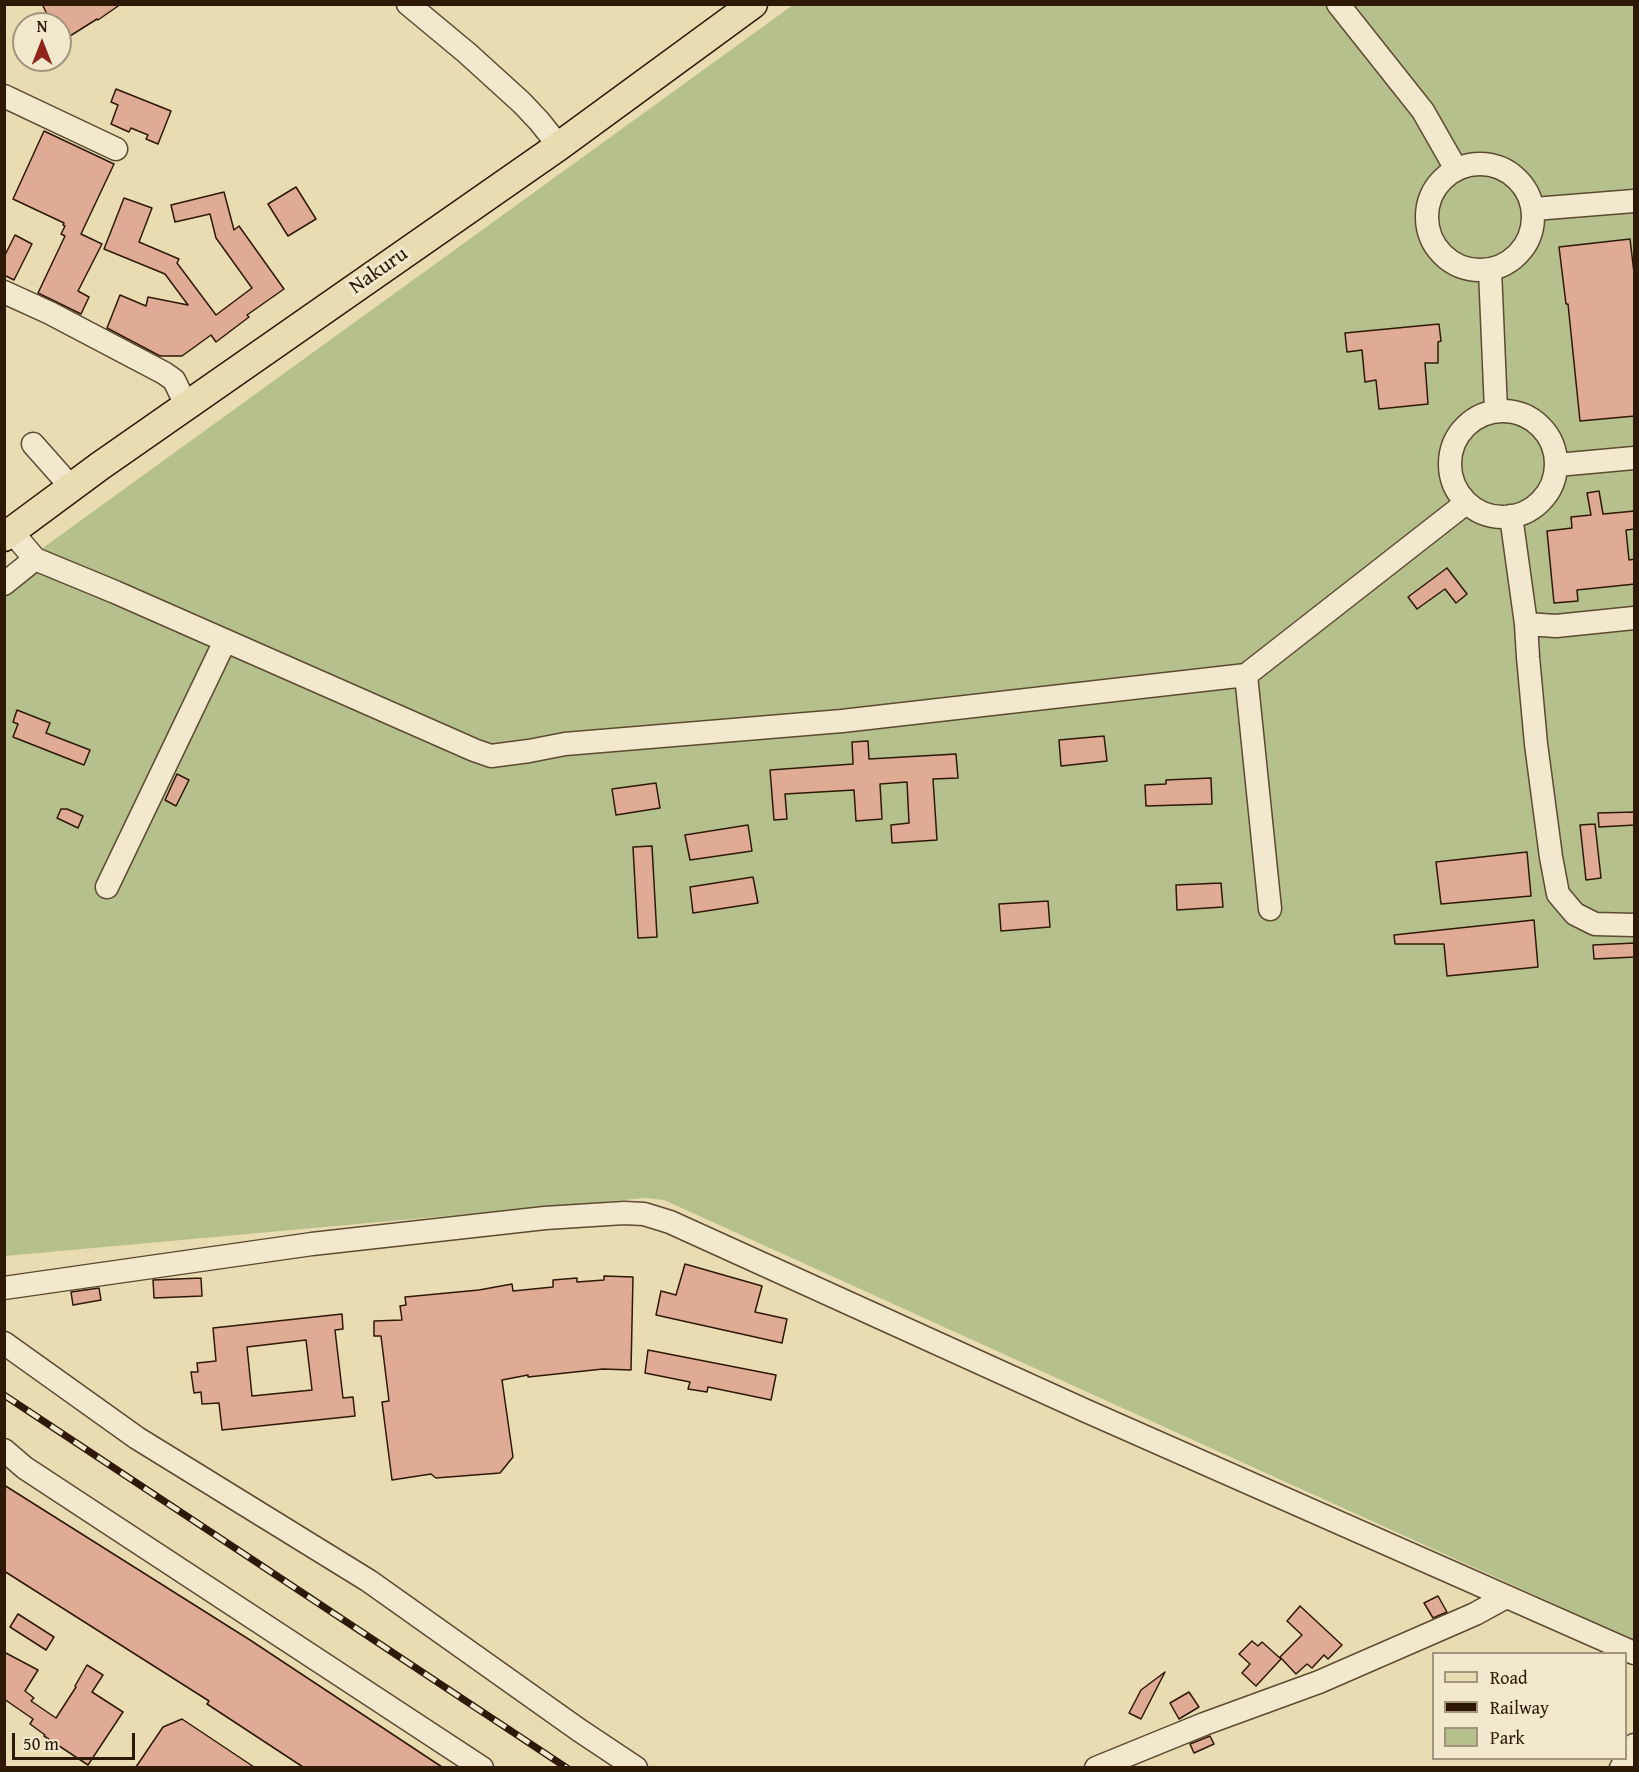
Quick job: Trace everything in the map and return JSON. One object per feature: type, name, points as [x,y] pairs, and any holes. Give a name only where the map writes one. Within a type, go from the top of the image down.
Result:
[{"type":"main road","name":"Nakuru","points":[[8,535],[186,405],[559,146],[753,4]]},
{"type":"street","points":[[408,4],[468,53],[522,103],[559,146]]},
{"type":"street","points":[[1338,4],[1423,111],[1456,169]]},
{"type":"street","points":[[4,96],[116,149]]},
{"type":"street","points":[[1472,164],[1489,164],[1505,169],[1519,179],[1528,193],[1533,209],[1533,225],[1528,241],[1519,254],[1506,264],[1490,270],[1473,270],[1456,265],[1432,242],[1426,226],[1426,209],[1432,193],[1442,179],[1456,169],[1472,164]]},
{"type":"street","points":[[1533,209],[1635,201]]},
{"type":"street","points":[[1490,270],[1496,410]]},
{"type":"street","points":[[4,292],[164,373],[174,380],[186,405]]},
{"type":"street","points":[[1496,410],[1526,415],[1539,424],[1549,436],[1555,450],[1557,465],[1554,482],[1545,498],[1532,509],[1511,516],[1498,517],[1481,513],[1466,503],[1455,489],[1450,473],[1449,456],[1455,439],[1465,425],[1479,415],[1496,410]]},
{"type":"street","points":[[33,444],[72,488]]},
{"type":"street","points":[[1557,465],[1635,458]]},
{"type":"street","points":[[8,535],[34,559],[491,756],[565,744],[842,722],[1246,675],[1466,503]]},
{"type":"street","points":[[1511,516],[1526,624],[1536,744],[1558,894],[1575,914],[1595,924],[1635,925]]},
{"type":"street","points":[[4,584],[34,559]]},
{"type":"street","points":[[1526,624],[1556,626],[1635,618]]},
{"type":"street","points":[[107,887],[225,641]]},
{"type":"street","points":[[1246,675],[1270,909]]},
{"type":"street","points":[[4,1288],[394,1234],[545,1218],[624,1213],[644,1214],[670,1222],[1084,1410],[1635,1653]]},
{"type":"street","points":[[4,1343],[136,1438],[369,1581],[579,1730],[636,1767]]},
{"type":"street","points":[[4,1450],[25,1468],[482,1767]]},
{"type":"street","points":[[1096,1767],[1319,1682],[1475,1614],[1506,1597]]},
{"type":"green space","points":[[793,5],[1634,5],[1634,1640],[664,1200],[645,1198],[5,1256],[4,576]]},
{"type":"building","points":[[42,4],[121,4],[72,35],[72,12],[46,12]]},
{"type":"building","points":[[116,89],[171,111],[158,144],[146,139],[148,135],[131,128],[129,132],[111,124],[118,105],[111,102]]},
{"type":"building","points":[[44,131],[114,164],[81,234],[102,244],[78,291],[89,297],[81,314],[38,293],[65,236],[61,234],[64,223],[13,199]]},
{"type":"building","points":[[296,187],[316,219],[288,236],[268,204]]},
{"type":"building","points":[[224,192],[234,230],[239,226],[284,289],[247,315],[249,317],[216,342],[211,335],[182,356],[160,356],[107,328],[120,295],[146,306],[148,297],[188,305],[165,274],[104,249],[124,198],[152,208],[139,242],[179,259],[177,263],[216,315],[252,288],[216,238],[210,214],[175,222],[171,205]]},
{"type":"building","points":[[15,235],[32,244],[14,280],[4,275],[4,257]]},
{"type":"building","points":[[1630,239],[1635,281],[1635,416],[1580,421],[1568,304],[1566,304],[1559,247]]},
{"type":"building","points":[[1439,324],[1441,341],[1438,342],[1438,363],[1425,363],[1428,404],[1379,409],[1376,380],[1365,382],[1362,350],[1347,352],[1345,333]]},
{"type":"building","points":[[1599,491],[1603,514],[1635,511],[1635,529],[1626,530],[1629,560],[1635,559],[1635,584],[1577,590],[1578,601],[1554,603],[1547,531],[1572,528],[1571,517],[1591,515],[1587,493]]},
{"type":"building","points":[[1447,568],[1467,594],[1456,603],[1445,589],[1417,609],[1408,597]]},
{"type":"building","points":[[17,710],[50,723],[46,733],[90,750],[84,765],[13,737],[18,724],[13,722]]},
{"type":"building","points":[[1104,736],[1107,761],[1061,766],[1059,740]]},
{"type":"building","points":[[868,741],[869,759],[956,754],[958,778],[933,779],[937,840],[892,843],[891,825],[909,823],[907,782],[880,784],[882,819],[856,821],[854,790],[785,794],[787,819],[774,820],[770,770],[853,764],[852,742]]},
{"type":"building","points":[[177,774],[189,780],[176,806],[165,800]]},
{"type":"building","points":[[1211,778],[1212,804],[1146,806],[1145,785],[1166,784],[1166,780]]},
{"type":"building","points":[[656,783],[660,808],[616,815],[612,789]]},
{"type":"building","points":[[61,809],[67,809],[83,816],[78,828],[57,818]]},
{"type":"building","points":[[1635,812],[1635,825],[1599,827],[1598,813]]},
{"type":"building","points":[[1595,824],[1601,878],[1586,880],[1580,825]]},
{"type":"building","points":[[748,825],[752,851],[690,860],[685,835]]},
{"type":"building","points":[[652,846],[657,937],[638,938],[633,847]]},
{"type":"building","points":[[1527,852],[1531,896],[1441,904],[1436,862]]},
{"type":"building","points":[[753,877],[758,903],[693,913],[690,887]]},
{"type":"building","points":[[1221,883],[1223,907],[1177,910],[1176,885]]},
{"type":"building","points":[[1048,901],[1050,927],[1001,931],[999,904]]},
{"type":"building","points":[[1534,920],[1538,967],[1447,976],[1444,944],[1395,944],[1394,935]]},
{"type":"building","points":[[1635,943],[1635,957],[1594,959],[1593,945]]},
{"type":"building","points":[[685,1264],[762,1286],[755,1312],[787,1319],[782,1343],[656,1315],[661,1291],[676,1295]]},
{"type":"building","points":[[604,1276],[633,1277],[631,1370],[603,1369],[528,1377],[528,1375],[502,1380],[513,1457],[500,1473],[436,1478],[431,1474],[392,1480],[382,1402],[389,1401],[381,1336],[374,1336],[374,1321],[402,1320],[400,1306],[406,1305],[405,1297],[479,1290],[512,1284],[513,1291],[553,1287],[553,1280],[577,1278],[577,1282],[604,1280]]},
{"type":"building","points":[[201,1278],[202,1296],[154,1298],[153,1280]]},
{"type":"building","points":[[99,1288],[101,1300],[73,1305],[71,1292]]},
{"type":"building","points":[[342,1314],[343,1329],[335,1330],[343,1398],[353,1397],[355,1416],[222,1430],[219,1403],[202,1404],[201,1392],[194,1393],[191,1372],[198,1372],[197,1363],[216,1361],[213,1328]],"holes":[[[306,1340],[312,1390],[252,1396],[247,1347]]]},
{"type":"building","points":[[648,1350],[776,1375],[771,1400],[708,1387],[707,1392],[688,1389],[690,1382],[645,1373]]},
{"type":"building","points":[[4,1485],[250,1640],[442,1767],[303,1767],[207,1704],[209,1701],[4,1571]]},
{"type":"building","points":[[1438,1596],[1447,1612],[1433,1618],[1424,1603]]},
{"type":"building","points":[[1300,1606],[1342,1645],[1328,1659],[1324,1655],[1312,1668],[1307,1664],[1296,1674],[1280,1657],[1302,1635],[1287,1621]]},
{"type":"building","points":[[18,1614],[54,1637],[46,1650],[10,1627]]},
{"type":"building","points":[[1252,1641],[1258,1646],[1262,1642],[1281,1659],[1256,1686],[1242,1673],[1250,1664],[1239,1654]]},
{"type":"building","points":[[4,1652],[38,1670],[25,1691],[34,1698],[31,1701],[56,1718],[87,1665],[103,1675],[92,1692],[123,1712],[88,1765],[44,1736],[30,1724],[33,1719],[4,1699]]},
{"type":"building","points":[[1165,1672],[1141,1719],[1129,1713],[1141,1690]]},
{"type":"building","points":[[1189,1692],[1199,1707],[1179,1719],[1170,1703]]},
{"type":"building","points":[[182,1719],[254,1767],[136,1767],[163,1727]]},
{"type":"building","points":[[1210,1736],[1214,1744],[1194,1753],[1190,1744]]},
{"type":"railway","points":[[4,1395],[567,1768]]}]
